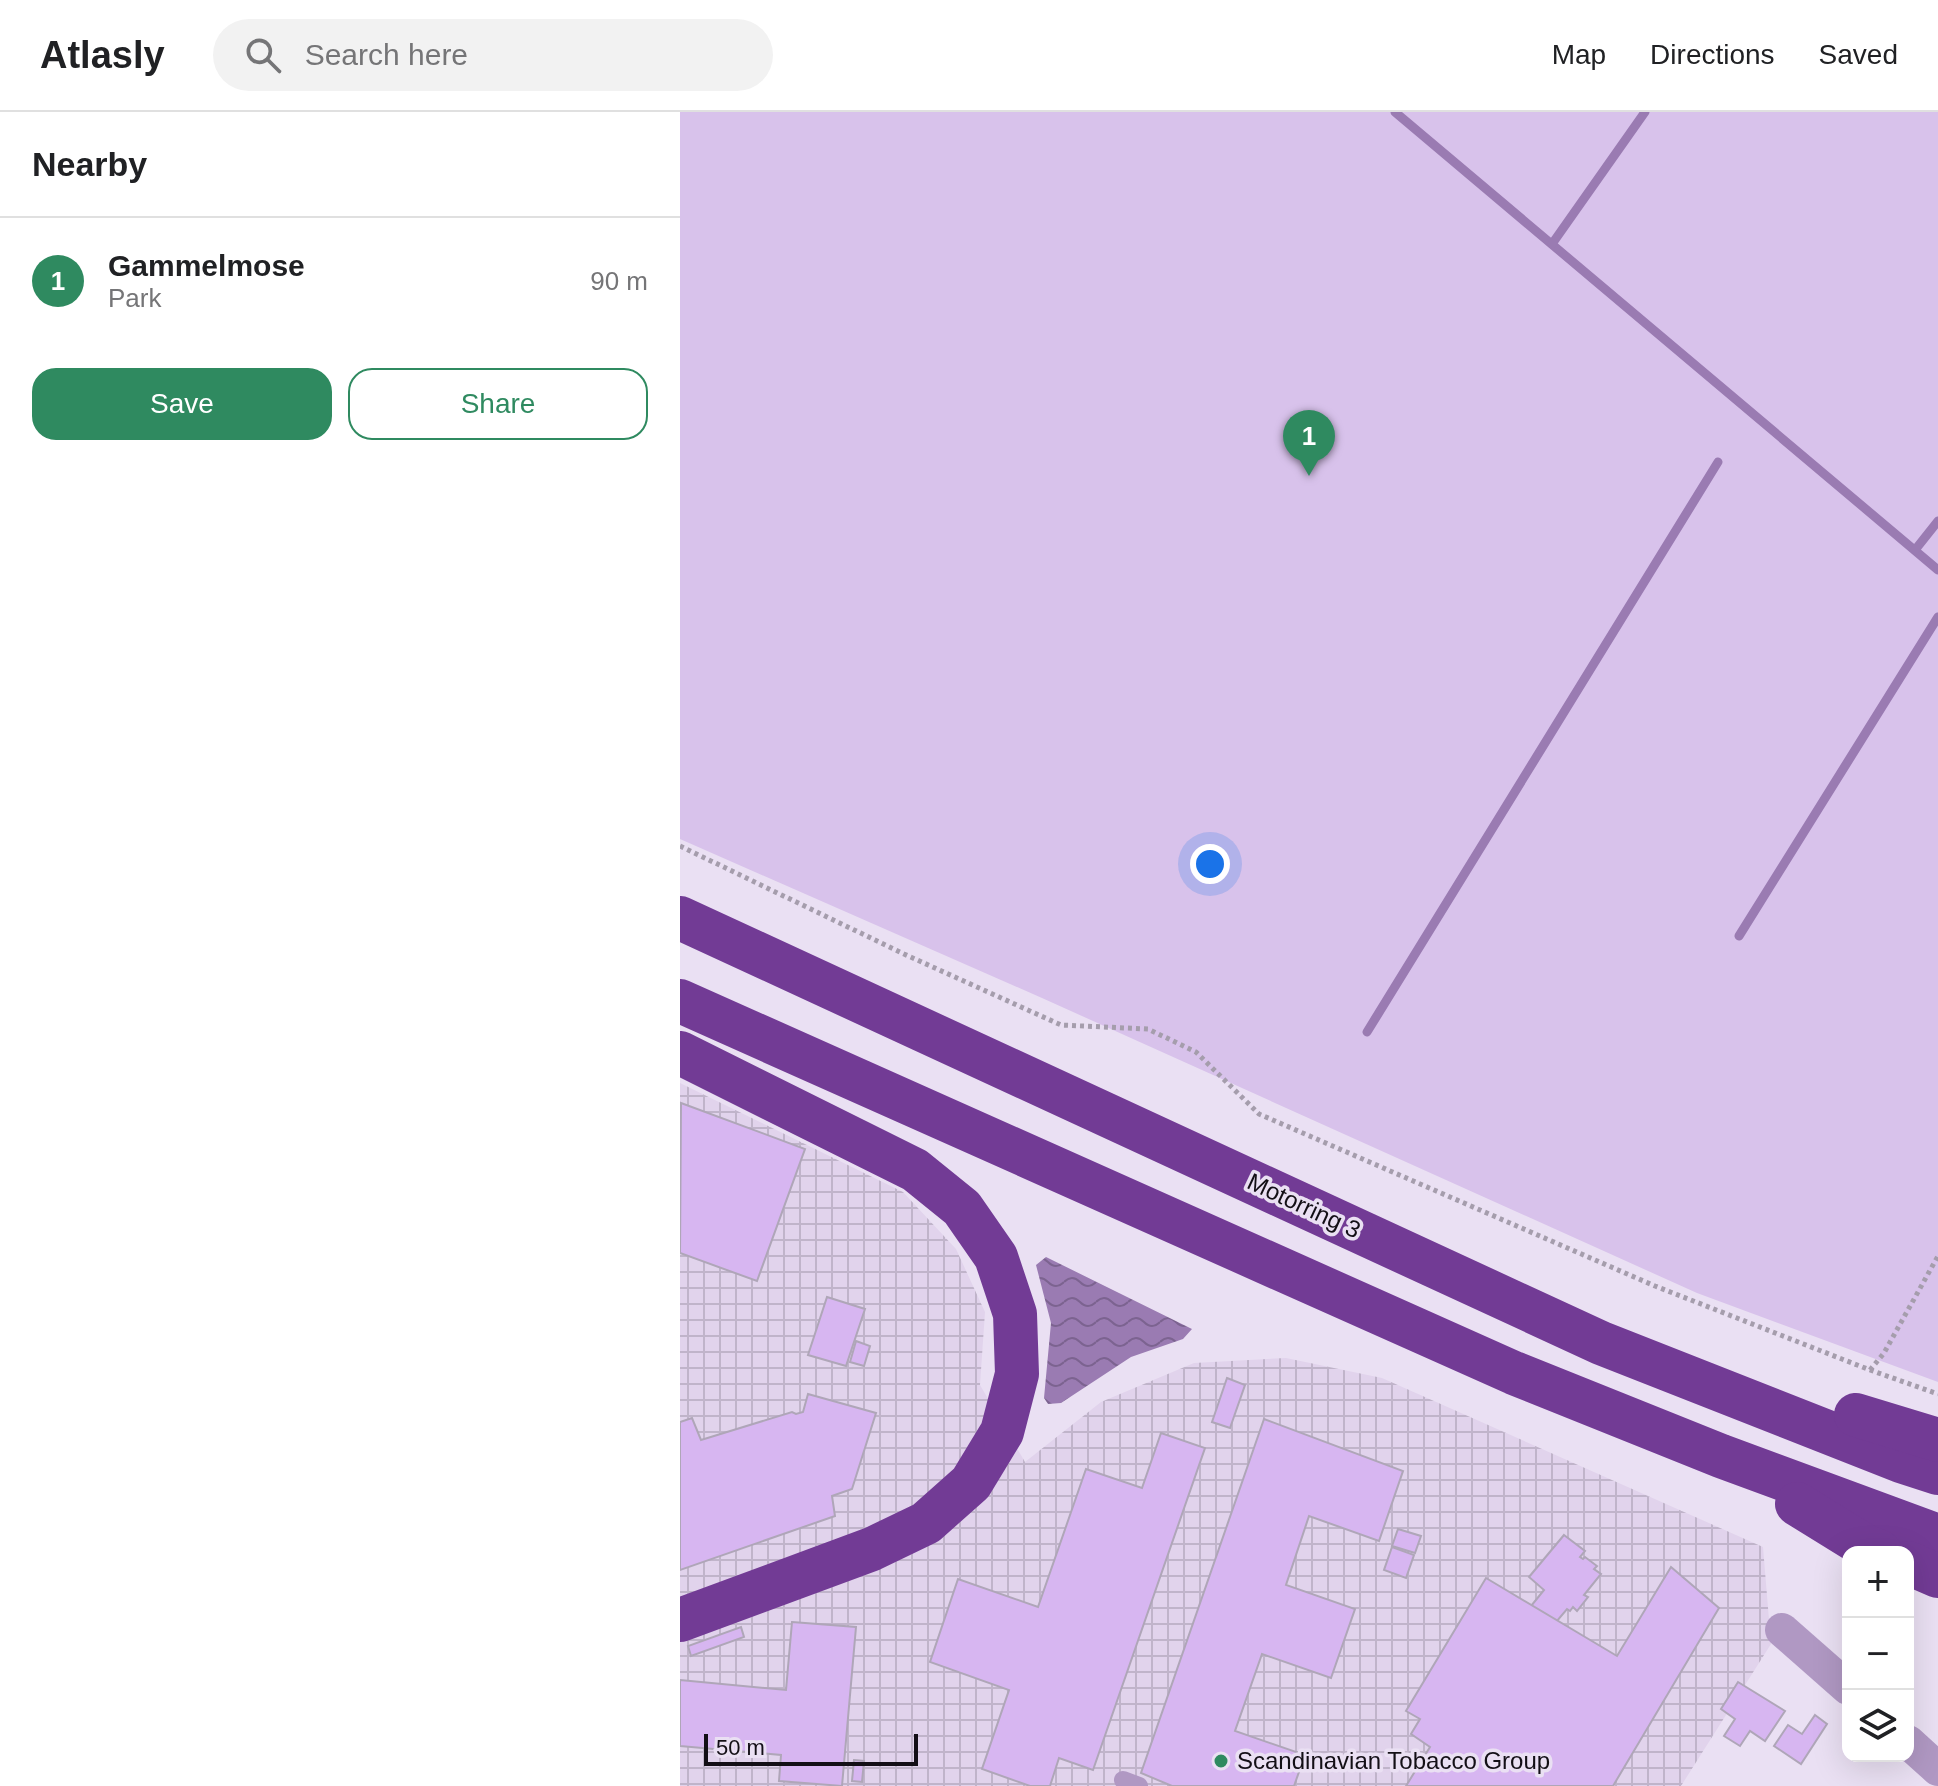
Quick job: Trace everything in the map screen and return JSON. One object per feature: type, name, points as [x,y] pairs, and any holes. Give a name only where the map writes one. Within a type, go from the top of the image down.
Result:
[{"type":"highway","name":"Motorring 3","points":[[680,918],[1601,1343],[1938,1473]]},
{"type":"highway","points":[[680,1001],[1514,1373],[1721,1456],[1938,1536]]},
{"type":"highway","points":[[680,1053],[915,1170],[962,1208],[996,1257],[1011,1300],[1015,1314],[1017,1374],[1002,1432],[979,1470],[971,1483],[926,1523],[872,1549],[680,1620]]},
{"type":"highway","points":[[1601,1343],[1938,1440]]},
{"type":"highway","points":[[1721,1456],[1865,1546]]},
{"type":"highway","points":[[1914,1566],[1938,1576]]},
{"type":"street","points":[[1782,1630],[1842,1683]]},
{"type":"street","points":[[1914,1747],[1938,1769]]},
{"type":"path","points":[[680,846],[904,954],[1061,1025],[1148,1029],[1196,1052],[1259,1114],[1655,1286],[1938,1394]]},
{"type":"path","points":[[1870,1370],[1884,1353],[1938,1256]]},
{"type":"shaded area","points":[[680,112],[1938,112],[1938,1382],[1697,1293],[680,839]]},
{"type":"shaded area","points":[[680,1083],[903,1192],[956,1249],[985,1312],[980,1385],[1025,1462],[1101,1402],[1194,1363],[1286,1358],[1382,1378],[1763,1547],[1771,1644],[1681,1786],[680,1786]]},
{"type":"water","points":[[1046,1257],[1192,1329],[1183,1339],[1131,1357],[1061,1403],[1048,1404],[1044,1398],[1051,1323],[1036,1265]]},
{"type":"building","points":[[681,1103],[805,1149],[757,1281],[680,1253]]},
{"type":"building","points":[[827,1297],[865,1309],[846,1366],[808,1355]]},
{"type":"building","points":[[856,1341],[870,1346],[864,1366],[850,1362]]},
{"type":"building","points":[[1227,1378],[1245,1385],[1230,1428],[1212,1422]]},
{"type":"building","points":[[808,1394],[876,1413],[852,1489],[832,1496],[835,1516],[680,1570],[680,1422],[692,1418],[701,1440],[792,1412],[803,1412]]},
{"type":"building","points":[[1264,1419],[1403,1471],[1379,1541],[1309,1516],[1286,1585],[1355,1609],[1331,1678],[1262,1654],[1235,1731],[1305,1755],[1294,1786],[1172,1786],[1141,1773]]},
{"type":"building","points":[[1161,1433],[1205,1448],[1093,1770],[1059,1758],[1050,1786],[1030,1786],[982,1769],[1009,1690],[930,1662],[958,1579],[1038,1607],[1086,1469],[1142,1488]]},
{"type":"building","points":[[1398,1529],[1421,1536],[1415,1553],[1392,1546]]},
{"type":"building","points":[[1564,1535],[1585,1551],[1580,1557],[1597,1566],[1594,1569],[1601,1574],[1584,1595],[1588,1597],[1577,1611],[1573,1607],[1570,1611],[1567,1609],[1557,1621],[1531,1606],[1544,1590],[1529,1577]]},
{"type":"building","points":[[1392,1547],[1414,1555],[1406,1578],[1384,1570]]},
{"type":"building","points":[[1671,1567],[1719,1608],[1613,1786],[1406,1786],[1430,1747],[1411,1734],[1420,1719],[1406,1711],[1486,1578],[1617,1656]]},
{"type":"building","points":[[792,1622],[856,1627],[842,1786],[779,1781],[781,1755],[680,1746],[680,1680],[786,1690]]},
{"type":"building","points":[[741,1627],[744,1637],[691,1656],[688,1646]]},
{"type":"building","points":[[1738,1682],[1785,1711],[1765,1741],[1750,1731],[1740,1746],[1724,1736],[1735,1719],[1721,1709]]},
{"type":"building","points":[[1815,1715],[1827,1724],[1801,1764],[1774,1746],[1788,1725],[1802,1734]]},
{"type":"building","points":[[854,1760],[864,1761],[862,1782],[852,1781]]},
{"type":"waterway","points":[[1395,112],[1938,570]]},
{"type":"waterway","points":[[1552,244],[1645,112]]},
{"type":"waterway","points":[[1367,1032],[1718,462]]},
{"type":"waterway","points":[[1915,550],[1938,521]]},
{"type":"waterway","points":[[1739,936],[1938,617]]},
{"type":"place","name":"Gammelmose","points":[[1309,476]]},
{"type":"place","name":"Scandinavian Tobacco Group","points":[[1221,1761]]}]
